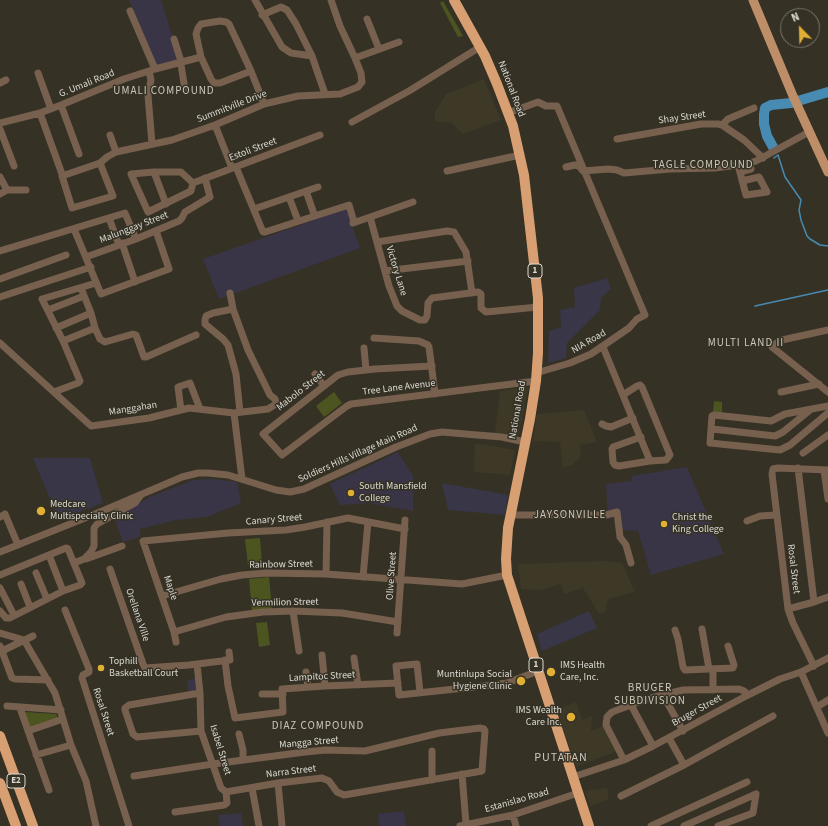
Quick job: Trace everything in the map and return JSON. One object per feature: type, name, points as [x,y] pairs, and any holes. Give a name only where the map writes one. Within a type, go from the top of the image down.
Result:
[{"type":"highway","name":"National Road","points":[[454,0],[493,74],[508,113],[520,155],[526,188],[538,307],[538,353],[536,377],[511,515],[506,560],[507,575],[589,826]]},
{"type":"highway","name":"E2","points":[[0,736],[33,826]]},
{"type":"highway","name":"E2","points":[[0,783],[16,826]]},
{"type":"main road","points":[[753,0],[795,101],[828,172]]},
{"type":"street","points":[[255,0],[262,15],[282,47],[290,52],[312,56]]},
{"type":"street","name":"Summitville Drive","points":[[116,152],[172,140],[215,125],[264,104],[298,96],[340,94],[358,87],[362,82],[361,73],[340,26],[331,0]]},
{"type":"street","points":[[262,15],[284,8],[296,24],[312,56],[325,94]]},
{"type":"street","points":[[130,11],[152,70],[148,95],[152,144]]},
{"type":"street","points":[[367,19],[379,49]]},
{"type":"street","points":[[252,71],[220,83],[214,83],[211,80],[201,57],[196,34],[201,24],[220,21],[229,24],[252,71],[264,104]]},
{"type":"street","points":[[174,40],[181,62],[185,90]]},
{"type":"street","points":[[355,58],[399,42]]},
{"type":"street","points":[[352,122],[409,91],[480,47]]},
{"type":"street","name":"G. Umali Road","points":[[0,123],[40,113],[152,70],[201,57]]},
{"type":"street","points":[[38,72],[52,108]]},
{"type":"street","points":[[508,113],[538,102],[546,106],[557,106],[583,171]]},
{"type":"street","points":[[61,105],[79,154]]},
{"type":"street","points":[[754,108],[728,119],[722,125],[744,140],[763,158]]},
{"type":"street","points":[[40,113],[62,174]]},
{"type":"street","name":"Shay Street","points":[[617,139],[701,124],[722,125]]},
{"type":"street","points":[[215,125],[254,208],[262,230],[265,232],[349,205],[354,222],[413,202]]},
{"type":"street","points":[[0,129],[14,166]]},
{"type":"street","points":[[566,168],[577,165],[583,171],[608,169],[624,173],[670,169],[739,168],[763,158],[809,132]]},
{"type":"street","points":[[100,163],[113,196],[72,208],[62,176],[100,163],[108,156],[116,152],[110,135]]},
{"type":"street","name":"Estoli Street","points":[[193,183],[320,135]]},
{"type":"street","points":[[447,171],[520,155]]},
{"type":"street","points":[[739,168],[742,181]]},
{"type":"street","name":"NIA Road","points":[[536,377],[581,360],[629,328],[637,319],[645,314],[583,171]]},
{"type":"street","points":[[154,172],[166,204]]},
{"type":"street","points":[[181,172],[193,183],[191,191],[148,212],[131,174],[181,172]]},
{"type":"street","points":[[0,176],[7,190]]},
{"type":"street","name":"Malunggay Street","points":[[86,257],[180,221],[185,212],[210,197],[205,178]]},
{"type":"street","points":[[254,208],[318,187]]},
{"type":"street","points":[[0,194],[7,190],[26,190]]},
{"type":"street","points":[[306,191],[314,214]]},
{"type":"street","points":[[289,197],[297,218]]},
{"type":"street","points":[[0,251],[74,230],[125,213],[136,239]]},
{"type":"street","name":"Victory Lane","points":[[370,217],[389,286],[397,306],[402,312],[420,320],[425,320],[428,303],[432,298],[472,293]]},
{"type":"street","points":[[109,218],[135,282]]},
{"type":"street","points":[[74,230],[102,294],[169,270],[156,231]]},
{"type":"street","points":[[377,242],[451,231],[456,234],[468,261],[472,293],[480,293],[482,308],[486,312],[538,307]]},
{"type":"street","points":[[0,279],[66,255]]},
{"type":"street","points":[[385,271],[468,261]]},
{"type":"street","points":[[0,297],[91,267]]},
{"type":"street","points":[[54,392],[80,381],[63,341],[42,299],[96,283]]},
{"type":"street","points":[[81,288],[95,328],[100,339],[105,342],[133,334],[136,335],[144,357],[146,357],[196,335]]},
{"type":"street","points":[[230,293],[233,309],[206,316],[205,324],[228,345],[236,374],[242,479]]},
{"type":"street","points":[[48,310],[84,296]]},
{"type":"street","name":"Manggahan","points":[[0,343],[91,426],[150,418],[189,408],[237,412],[268,409],[276,404],[275,399],[270,395],[248,350],[233,309]]},
{"type":"street","points":[[56,328],[91,313]]},
{"type":"street","points":[[63,341],[95,328]]},
{"type":"street","points":[[828,330],[782,340],[772,347],[828,392]]},
{"type":"street","points":[[374,338],[423,342],[429,348],[435,394]]},
{"type":"street","points":[[603,346],[650,461]]},
{"type":"street","points":[[364,348],[366,370]]},
{"type":"street","name":"Mabolo Street","points":[[282,455],[263,434],[338,375],[366,370],[432,366]]},
{"type":"street","points":[[315,374],[324,386]]},
{"type":"street","name":"Tree Lane Avenue","points":[[282,455],[351,404],[435,394],[536,377]]},
{"type":"street","points":[[181,410],[178,387],[190,383],[200,410]]},
{"type":"street","points":[[781,392],[819,384]]},
{"type":"street","points":[[624,396],[637,386],[640,385],[642,387],[670,455],[666,460],[619,466],[615,465],[612,449],[613,447],[641,437]]},
{"type":"street","points":[[828,406],[786,414],[771,421],[714,415],[712,416],[710,441],[712,444],[780,450],[790,444],[828,413]]},
{"type":"street","points":[[712,429],[777,435],[811,409]]},
{"type":"street","points":[[602,424],[611,427],[632,418]]},
{"type":"street","name":"Soldiers Hills Village Main Road","points":[[0,552],[182,477],[198,473],[217,473],[284,492],[298,491],[313,486],[418,438],[430,434],[442,432],[502,437],[525,442]]},
{"type":"street","points":[[803,453],[828,435]]},
{"type":"street","points":[[814,602],[798,468],[826,470],[828,499]]},
{"type":"street","name":"Rosal Street","points":[[798,468],[773,469],[772,474],[788,609],[814,666]]},
{"type":"street","points":[[84,559],[94,546],[94,528],[97,524],[135,503],[141,494]]},
{"type":"street","points":[[511,515],[606,515],[617,512],[620,537],[626,545],[631,563]]},
{"type":"street","points":[[0,517],[5,514],[18,545]]},
{"type":"street","points":[[747,521],[760,516],[776,515]]},
{"type":"street","name":"Canary Street","points":[[143,541],[286,530],[348,518],[405,529]]},
{"type":"street","name":"Olive Street","points":[[398,633],[405,520]]},
{"type":"street","points":[[326,574],[327,522]]},
{"type":"street","points":[[363,577],[368,522]]},
{"type":"street","name":"Maple","points":[[143,541],[174,632],[176,642]]},
{"type":"street","points":[[74,563],[122,546]]},
{"type":"street","points":[[0,575],[66,548],[74,563],[82,584],[63,590],[8,618],[0,611]]},
{"type":"street","points":[[49,555],[63,590]]},
{"type":"street","name":"Orellana Ville","points":[[110,569],[145,668],[196,664]]},
{"type":"street","points":[[36,573],[47,599]]},
{"type":"street","name":"Rainbow Street","points":[[162,596],[221,579],[242,575],[267,573],[326,574],[462,584],[507,575]]},
{"type":"street","points":[[21,584],[30,607]]},
{"type":"street","points":[[0,588],[2,597],[14,615]]},
{"type":"street","points":[[788,609],[828,597]]},
{"type":"street","name":"Rosal Street","points":[[65,610],[89,669],[89,672],[83,674],[82,678],[130,826]]},
{"type":"street","points":[[293,611],[299,651]]},
{"type":"street","name":"Vermilion Street","points":[[174,632],[226,617],[264,612],[293,611],[342,613],[398,622]]},
{"type":"street","points":[[702,629],[711,669],[713,690]]},
{"type":"street","points":[[675,630],[684,670],[731,668],[734,666],[728,646]]},
{"type":"street","points":[[0,633],[24,640],[55,693],[71,745],[86,781],[96,826]]},
{"type":"street","points":[[33,636],[1,648],[12,678],[48,680]]},
{"type":"street","points":[[196,664],[230,660],[229,652]]},
{"type":"street","points":[[322,655],[325,686]]},
{"type":"street","points":[[354,658],[358,685]]},
{"type":"street","name":"Bruger Street","points":[[573,777],[624,760],[669,738],[780,679],[803,676],[814,666],[828,658]]},
{"type":"street","name":"Lampitoc Street","points":[[225,660],[228,686],[235,718],[284,712],[282,689],[398,683]]},
{"type":"street","name":"Isabel Street","points":[[196,664],[200,693],[201,731],[221,788],[226,792]]},
{"type":"street","points":[[420,692],[417,664],[396,666],[399,694],[486,686],[507,683],[537,669]]},
{"type":"street","points":[[306,672],[308,687]]},
{"type":"street","points":[[803,676],[828,733]]},
{"type":"street","points":[[624,760],[606,725],[607,717],[612,712],[663,694],[688,690],[739,689],[748,695]]},
{"type":"street","points":[[200,693],[129,705],[125,708],[125,710],[133,734],[136,737],[201,731]]},
{"type":"street","points":[[262,694],[283,694]]},
{"type":"street","points":[[663,694],[683,730]]},
{"type":"street","points":[[817,707],[828,700]]},
{"type":"street","points":[[631,705],[653,746]]},
{"type":"street","points":[[7,706],[61,710]]},
{"type":"street","points":[[20,708],[49,790]]},
{"type":"street","points":[[621,796],[684,765],[773,716]]},
{"type":"street","points":[[28,731],[63,719]]},
{"type":"street","name":"Mangga Street","points":[[134,776],[213,764],[326,750],[365,751],[439,733],[480,728],[484,729],[485,731],[482,772]]},
{"type":"street","points":[[239,734],[243,750],[243,760]]},
{"type":"street","points":[[669,738],[684,765]]},
{"type":"street","points":[[36,755],[71,745]]},
{"type":"street","points":[[432,751],[432,780]]},
{"type":"street","name":"Narra Street","points":[[226,792],[278,783],[322,778],[329,781],[337,792],[344,795],[462,774],[482,772]]},
{"type":"street","points":[[462,774],[463,825]]},
{"type":"street","points":[[651,826],[747,782]]},
{"type":"street","points":[[278,783],[282,826]]},
{"type":"street","points":[[252,788],[259,826]]},
{"type":"street","points":[[175,812],[224,805],[227,802],[226,792]]},
{"type":"street","name":"Estanislao Road","points":[[463,825],[513,815],[578,793]]},
{"type":"street","points":[[684,826],[756,794],[753,813],[718,826]]},
{"type":"street","points":[[513,815],[516,826]]},
{"type":"shaded area","points":[[129,0],[161,0],[180,60],[157,67]]},
{"type":"shaded area","points":[[484,79],[501,120],[463,134],[452,123],[435,121],[435,112],[446,94]]},
{"type":"shaded area","points":[[346,209],[360,248],[219,299],[203,259]]},
{"type":"shaded area","points":[[607,278],[611,289],[601,298],[600,310],[567,343],[566,358],[548,363],[549,331],[561,327],[560,310],[575,307],[574,288]]},
{"type":"shaded area","points":[[528,388],[519,434],[495,433],[500,391]]},
{"type":"shaded area","points":[[584,410],[597,442],[580,445],[581,456],[572,465],[563,468],[560,442],[533,441],[537,414]]},
{"type":"shaded area","points":[[475,443],[515,450],[510,475],[474,472]]},
{"type":"shaded area","points":[[398,452],[413,476],[413,511],[371,503],[340,505],[330,484]]},
{"type":"shaded area","points":[[33,458],[90,458],[103,503],[59,520]]},
{"type":"shaded area","name":"Christ the King College","points":[[687,467],[724,554],[651,575],[638,531],[617,530],[615,518],[608,519],[606,484],[632,481],[632,476]]},
{"type":"shaded area","points":[[214,479],[237,482],[241,503],[207,517],[176,520],[140,529],[140,537],[123,542],[114,517],[152,496],[193,480]]},
{"type":"shaded area","points":[[442,483],[508,495],[505,515],[448,510]]},
{"type":"shaded area","points":[[604,561],[622,563],[635,592],[608,599],[605,612],[599,614],[583,588],[564,594],[560,584],[541,590],[521,589],[518,564]]},
{"type":"shaded area","points":[[589,611],[597,628],[542,651],[537,634]]},
{"type":"shaded area","points":[[197,678],[198,692],[189,694],[187,680]]},
{"type":"shaded area","points":[[576,702],[582,720],[592,716],[591,731],[605,725],[617,751],[576,767],[557,709]]},
{"type":"shaded area","points":[[607,788],[609,799],[590,806],[585,791]]},
{"type":"shaded area","points":[[404,811],[406,826],[379,826],[378,814]]},
{"type":"shaded area","points":[[241,813],[243,826],[220,826],[218,815]]},
{"type":"green space","points":[[443,1],[463,36],[458,37],[440,3]]},
{"type":"green space","points":[[334,392],[342,403],[324,417],[316,406]]},
{"type":"green space","points":[[714,401],[722,402],[722,413],[713,413]]},
{"type":"green space","points":[[260,538],[262,564],[248,565],[245,539]]},
{"type":"green space","points":[[269,577],[272,609],[252,611],[249,579]]},
{"type":"green space","points":[[267,622],[270,645],[259,647],[256,623]]},
{"type":"green space","points":[[24,712],[56,714],[58,718],[29,728]]},
{"type":"waterway","points":[[773,147],[767,136],[764,124],[765,108],[771,105],[791,103],[828,92]]},
{"type":"waterway","points":[[774,158],[778,155],[785,177],[801,200],[799,210],[807,236],[820,245],[828,246]]},
{"type":"waterway","points":[[755,306],[828,290]]},
{"type":"place","name":"South Mansfield College","points":[[351,493]]},
{"type":"place","name":"Medcare Multispecialty Clinic","points":[[41,511]]},
{"type":"place","name":"Christ the King College","points":[[664,524]]},
{"type":"place","name":"Tophill Basketball Court","points":[[101,668]]},
{"type":"place","name":"IMS Health Care, Inc.","points":[[551,672]]},
{"type":"place","name":"Muntinlupa Social Hygiene Clinic","points":[[521,681]]},
{"type":"place","name":"IMS Wealth Care Inc.","points":[[571,717]]},
{"type":"district","name":"UMALI COMPOUND","points":[[164,92]]},
{"type":"district","name":"TAGLE COMPOUND","points":[[703,166]]},
{"type":"district","name":"MULTI LAND II","points":[[746,344]]},
{"type":"district","name":"JAYSONVILLE","points":[[570,516]]},
{"type":"district","name":"BRUGER SUBDIVISION","points":[[650,695]]},
{"type":"district","name":"DIAZ COMPOUND","points":[[318,727]]},
{"type":"district","name":"PUTATAN","points":[[561,758]]}]
